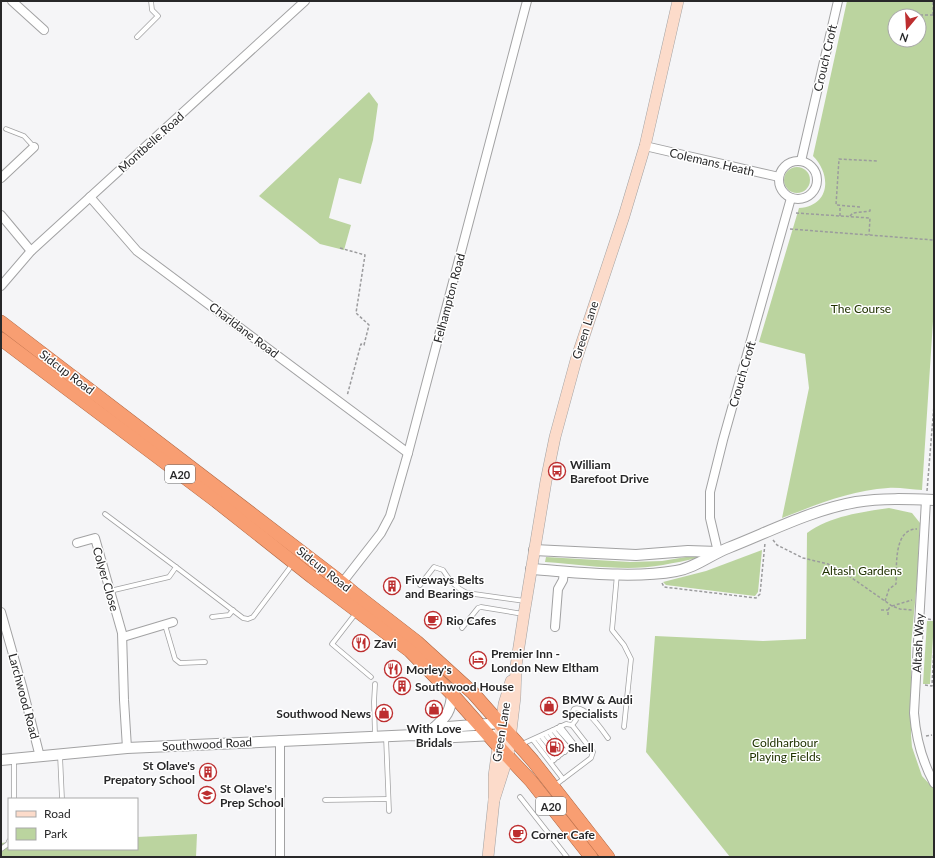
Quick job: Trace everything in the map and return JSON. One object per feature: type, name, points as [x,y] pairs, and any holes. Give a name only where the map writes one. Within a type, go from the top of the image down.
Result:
[{"type":"highway","name":"Sidcup Road","points":[[1,322],[417,642],[473,693],[499,734],[508,756],[531,781],[591,857]]},
{"type":"highway","name":"Sidcup Road","points":[[1,339],[219,503],[410,651],[479,724],[520,745],[559,782],[608,857]]},
{"type":"main road","name":"Green Lane","points":[[488,857],[494,800],[494,776],[499,734],[504,704],[516,666],[534,550],[555,437],[576,360],[624,216],[645,146],[678,1]]},
{"type":"main road","name":"Green Lane","points":[[494,800],[508,756],[499,734]]},
{"type":"street","points":[[12,1],[44,30]]},
{"type":"street","name":"Montbelle Road","points":[[1,286],[31,250],[305,1]]},
{"type":"street","name":"Felhampton Road","points":[[342,583],[381,533],[390,516],[527,1]]},
{"type":"street","name":"Crouch Croft","points":[[800,161],[838,1]]},
{"type":"street","name":"Colemans Heath","points":[[645,146],[779,177]]},
{"type":"street","points":[[1,178],[34,147]]},
{"type":"street","points":[[793,161],[800,161],[807,163],[812,167],[816,173],[817,180],[813,192],[808,197],[801,199],[791,198],[785,195],[778,183],[779,177],[782,168],[787,164],[793,161]]},
{"type":"street","name":"Charldane Road","points":[[90,197],[138,251],[408,452]]},
{"type":"street","name":"Crouch Croft","points":[[718,552],[710,518],[710,492],[723,440],[784,228],[791,198]]},
{"type":"street","points":[[1,215],[31,250]]},
{"type":"street","points":[[531,569],[617,574],[677,571],[697,564],[718,552],[812,514],[855,502],[888,498],[930,500]]},
{"type":"street","name":"Altash Way","points":[[930,500],[925,529],[914,713],[918,746],[934,783]]},
{"type":"street","name":"Colyer Close","points":[[77,543],[94,538],[123,637],[124,700],[127,748]]},
{"type":"street","points":[[534,550],[636,555],[680,551],[718,552]]},
{"type":"street","points":[[554,627],[558,589],[563,580],[564,571]]},
{"type":"street","name":"Larchwood Road","points":[[1,612],[40,757]]},
{"type":"street","points":[[123,637],[173,622]]},
{"type":"street","name":"Southwood Road","points":[[434,728],[449,712],[452,694]]},
{"type":"street","name":"Southwood Road","points":[[414,735],[434,728],[479,724]]},
{"type":"street","name":"Southwood Road","points":[[1,760],[127,748],[280,740],[414,735],[435,738],[499,734]]},
{"type":"street","points":[[280,740],[280,857]]},
{"type":"lane","points":[[137,37],[158,16],[152,10],[151,1]]},
{"type":"lane","points":[[6,129],[24,136],[34,147]]},
{"type":"lane","points":[[105,514],[243,618],[248,619],[253,617],[294,562]]},
{"type":"lane","points":[[110,591],[169,576],[176,567]]},
{"type":"lane","points":[[420,585],[434,568],[443,570],[449,580],[459,590],[467,593],[526,602]]},
{"type":"lane","points":[[617,574],[612,630],[624,645],[631,659],[624,727]]},
{"type":"lane","points":[[462,628],[478,608],[481,607],[524,614]]},
{"type":"lane","points":[[212,617],[229,615],[233,610]]},
{"type":"lane","points":[[358,612],[332,644],[371,677]]},
{"type":"lane","points":[[164,625],[175,659],[180,663],[205,662]]},
{"type":"lane","points":[[375,684],[375,736]]},
{"type":"lane","points":[[572,725],[576,720],[573,711],[574,709],[581,708],[608,738]]},
{"type":"lane","points":[[520,745],[566,724],[572,725],[593,754],[591,758],[559,782]]},
{"type":"lane","points":[[547,733],[562,754],[559,782]]},
{"type":"lane","points":[[547,733],[562,754]]},
{"type":"lane","points":[[547,733],[562,754]]},
{"type":"lane","points":[[547,733],[562,754]]},
{"type":"lane","points":[[386,736],[389,810]]},
{"type":"lane","points":[[60,755],[62,798]]},
{"type":"lane","points":[[14,759],[14,798]]},
{"type":"lane","points":[[520,798],[567,857]]},
{"type":"lane","points":[[325,800],[388,799]]},
{"type":"path","points":[[933,1],[933,15]]},
{"type":"path","points":[[860,207],[836,205],[839,185],[839,160],[878,161]]},
{"type":"path","points":[[840,206],[840,216]]},
{"type":"path","points":[[850,216],[853,213],[870,211],[870,208]]},
{"type":"path","points":[[788,212],[870,218],[869,235]]},
{"type":"path","points":[[784,228],[793,230],[934,240]]},
{"type":"path","points":[[340,248],[365,255],[356,313],[369,325],[364,345],[361,344],[345,406]]},
{"type":"path","points":[[930,500],[934,405]]},
{"type":"path","points":[[885,601],[890,588],[896,584],[899,544],[904,535],[908,530],[925,529]]},
{"type":"path","points":[[655,573],[664,587],[756,598],[760,594],[766,533]]},
{"type":"path","points":[[766,533],[777,545],[804,558],[828,564],[842,571],[892,605],[900,609],[920,611]]},
{"type":"path","points":[[888,615],[888,610],[892,605],[921,597]]},
{"type":"path","points":[[881,610],[888,610]]},
{"type":"path","points":[[916,685],[932,686],[934,646]]},
{"type":"green space","name":"The Course","points":[[847,1],[934,1],[934,306],[922,490],[892,488],[874,489],[834,499],[782,518],[809,388],[805,354],[759,342],[799,208],[809,206],[817,202],[822,196],[825,188],[823,172],[813,156]]},
{"type":"green space","points":[[369,92],[378,104],[373,140],[361,184],[339,178],[329,218],[351,225],[344,250],[320,244],[259,196]]},
{"type":"green space","points":[[797,167],[806,171],[810,180],[806,189],[797,193],[788,189],[784,180],[788,171]]},
{"type":"green space","name":"Coldharbour Playing Fields","points":[[889,508],[912,513],[920,523],[917,581],[911,645],[911,735],[912,747],[922,776],[934,789],[934,857],[730,857],[646,752],[655,636],[763,641],[806,639],[807,533],[826,522],[857,513]]},
{"type":"green space","points":[[762,550],[758,592],[755,596],[666,585],[663,582],[706,571]]},
{"type":"green space","points":[[698,555],[698,558],[689,560],[637,568],[545,562],[546,557],[630,562],[662,561]]},
{"type":"green space","points":[[927,621],[934,621],[930,684],[923,684]]},
{"type":"green space","points":[[197,834],[196,857],[1,857],[1,843],[8,842],[8,850],[138,850],[138,837]]},
{"type":"place","name":"William Barefoot Drive","points":[[557,471]]},
{"type":"place","name":"Fiveways Belts and Bearings","points":[[392,586]]},
{"type":"place","name":"Rio Cafes","points":[[433,620]]},
{"type":"place","name":"Zavi","points":[[361,643]]},
{"type":"place","name":"Premier Inn - London New Eltham","points":[[478,660]]},
{"type":"place","name":"Morley's","points":[[393,669]]},
{"type":"place","name":"Southwood House","points":[[402,686]]},
{"type":"place","name":"BMW & Audi Specialists","points":[[549,706]]},
{"type":"place","name":"With Love Bridals","points":[[434,709]]},
{"type":"place","name":"Southwood News","points":[[384,713]]},
{"type":"place","name":"Shell","points":[[555,747]]},
{"type":"place","name":"St Olave's Prepatory School","points":[[208,772]]},
{"type":"place","name":"St Olave's Prep School","points":[[207,795]]},
{"type":"place","name":"Corner Cafe","points":[[518,834]]},
{"type":"park label","name":"Altash Gardens","points":[[862,570]]}]
